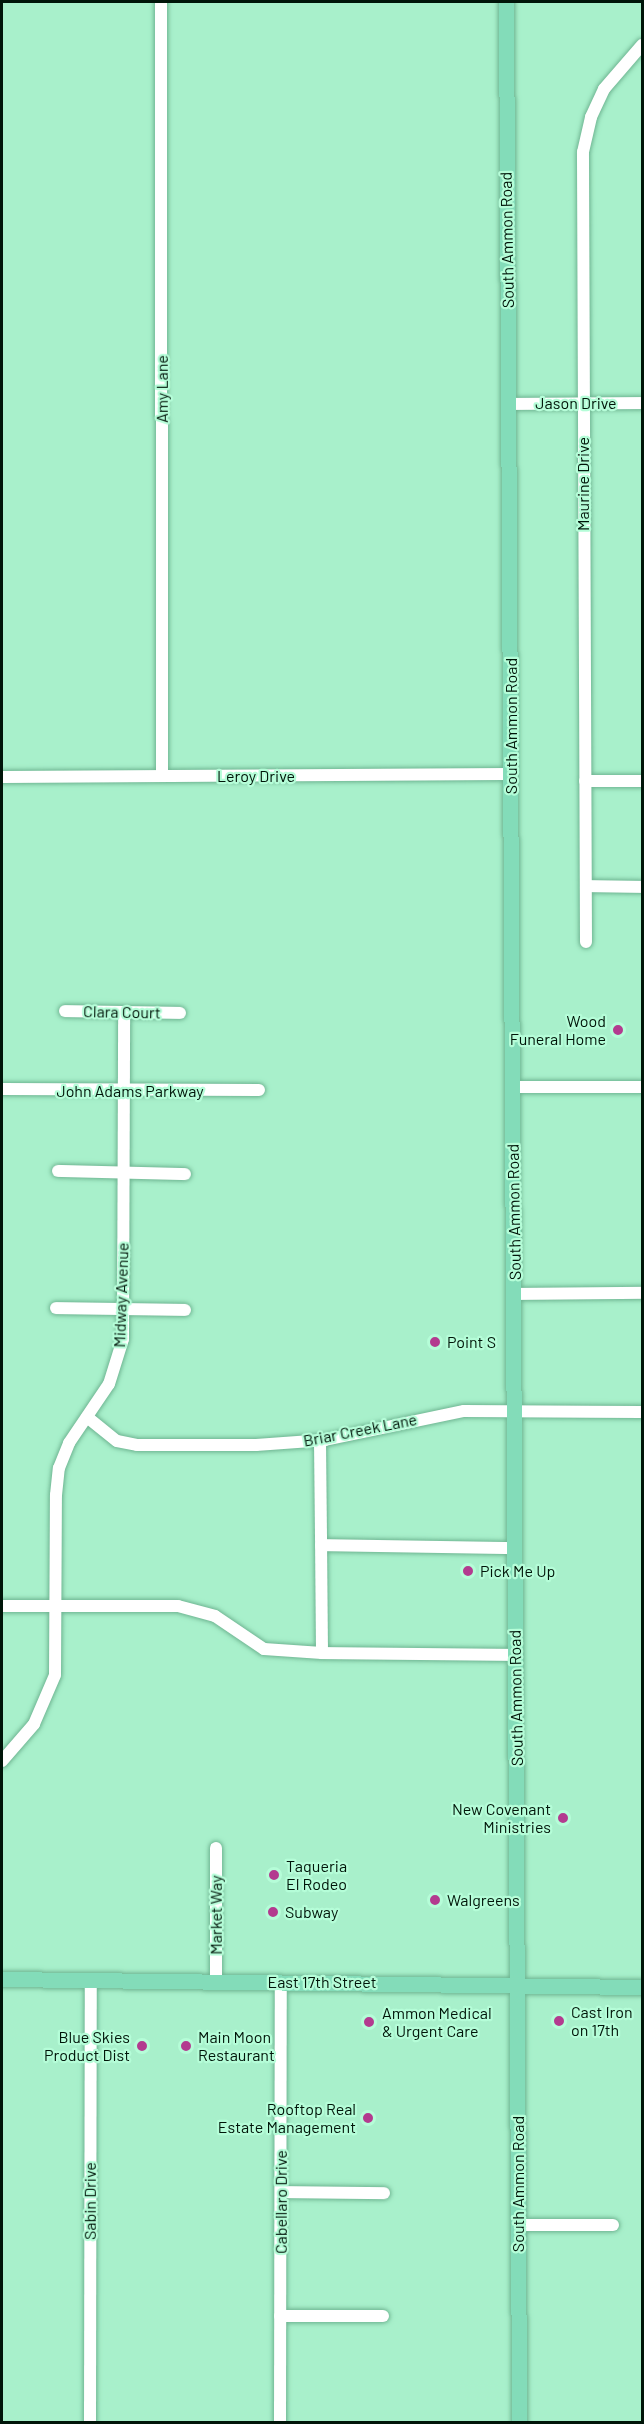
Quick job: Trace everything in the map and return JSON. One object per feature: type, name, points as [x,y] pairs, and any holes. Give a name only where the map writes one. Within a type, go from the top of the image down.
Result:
[{"type":"main road","name":"South Ammon Road","points":[[506,2],[515,1294],[514,1548],[519,2422]]},
{"type":"main road","name":"East 17th Street","points":[[2,1979],[518,1983],[642,1987]]},
{"type":"street","name":"Amy Lane","points":[[161,2],[162,776]]},
{"type":"street","name":"Maurine Drive","points":[[586,942],[583,152],[591,117],[604,89],[642,45]]},
{"type":"street","name":"Jason Drive","points":[[510,404],[642,403]]},
{"type":"street","name":"Leroy Drive","points":[[2,777],[511,774]]},
{"type":"street","points":[[585,781],[642,781]]},
{"type":"street","points":[[586,886],[642,887]]},
{"type":"street","name":"Clara Court","points":[[64,1011],[180,1013]]},
{"type":"street","name":"Midway Avenue","points":[[2,1761],[34,1724],[47,1699],[57,1664],[56,1495],[59,1468],[69,1443],[109,1384],[118,1362],[123,1309],[124,1013]]},
{"type":"street","points":[[513,1087],[642,1087]]},
{"type":"street","name":"John Adams Parkway","points":[[2,1089],[259,1090]]},
{"type":"street","points":[[58,1172],[185,1174]]},
{"type":"street","points":[[515,1294],[642,1293]]},
{"type":"street","points":[[56,1308],[185,1310]]},
{"type":"street","name":"Briar Creek Lane","points":[[87,1417],[111,1438],[137,1445],[284,1444],[320,1441],[415,1419],[464,1411],[642,1412]]},
{"type":"street","points":[[320,1441],[322,1653]]},
{"type":"street","points":[[321,1545],[514,1548]]},
{"type":"street","points":[[2,1606],[198,1609],[264,1649],[322,1653],[516,1655]]},
{"type":"street","name":"Market Way","points":[[216,1848],[216,1982]]},
{"type":"street","name":"Sabin Drive","points":[[90,2422],[92,1980]]},
{"type":"street","name":"Cabellaro Drive","points":[[280,2422],[281,1982]]},
{"type":"street","points":[[280,2192],[384,2193]]},
{"type":"street","points":[[518,2225],[614,2225]]},
{"type":"street","points":[[280,2316],[383,2316]]},
{"type":"place","name":"Wood Funeral Home","points":[[618,1030]]},
{"type":"place","name":"Point S","points":[[435,1342]]},
{"type":"place","name":"Pick Me Up","points":[[468,1571]]},
{"type":"place","name":"New Covenant Ministries","points":[[563,1818]]},
{"type":"place","name":"Taqueria El Rodeo","points":[[274,1875]]},
{"type":"place","name":"Walgreens","points":[[435,1900]]},
{"type":"place","name":"Subway","points":[[273,1912]]},
{"type":"place","name":"Cast Iron on 17th","points":[[559,2021]]},
{"type":"place","name":"Ammon Medical & Urgent Care","points":[[369,2022]]},
{"type":"place","name":"Blue Skies Product Dist","points":[[142,2046]]},
{"type":"place","name":"Main Moon Restaurant","points":[[186,2046]]},
{"type":"place","name":"Rooftop Real Estate Management","points":[[368,2118]]}]
